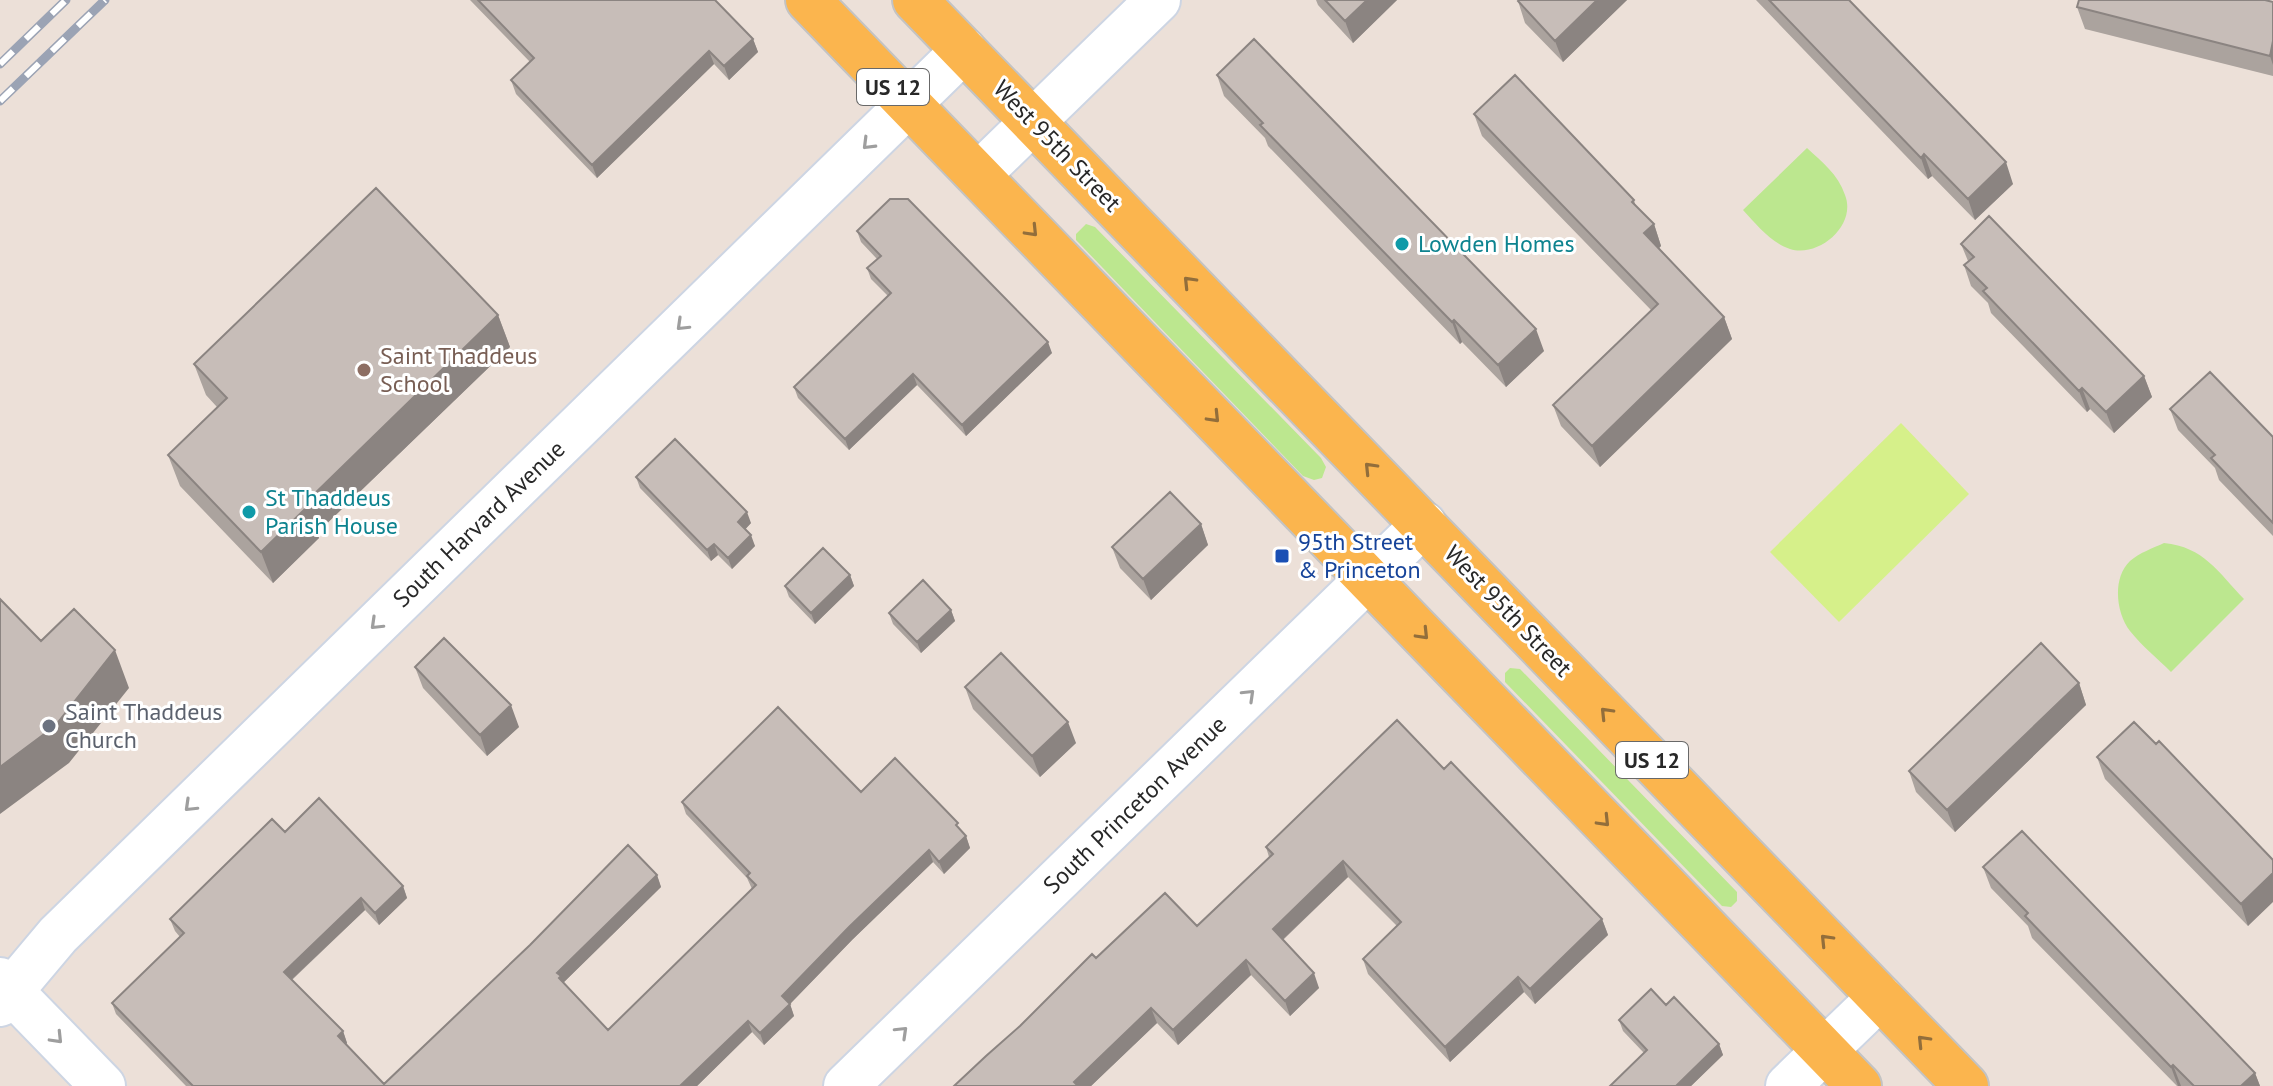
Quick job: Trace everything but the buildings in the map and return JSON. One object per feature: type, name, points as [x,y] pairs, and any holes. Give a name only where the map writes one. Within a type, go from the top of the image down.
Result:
[{"type":"main road","name":"US 12","points":[[808,0],[1859,1086]]},
{"type":"main road","name":"West 95th Street","points":[[915,0],[1966,1086]]},
{"type":"street","points":[[978,175],[1158,0]]},
{"type":"street","name":"South Harvard Avenue","points":[[4,992],[58,935],[964,50]]},
{"type":"street","name":"South Princeton Avenue","points":[[846,1086],[1424,524]]},
{"type":"street","points":[[4,992],[103,1086]]},
{"type":"street","points":[[1788,1086],[1880,997]]},
{"type":"green space","points":[[1807,148],[1838,181],[1845,195],[1846,217],[1841,228],[1823,244],[1813,249],[1790,249],[1776,242],[1743,210]]},
{"type":"green space","points":[[1086,224],[1095,227],[1321,458],[1326,467],[1322,478],[1314,480],[1303,476],[1076,240],[1076,234]]},
{"type":"green space","points":[[1901,423],[1969,494],[1839,622],[1770,552]]},
{"type":"green space","points":[[2164,543],[2178,545],[2200,555],[2244,599],[2171,672],[2125,624],[2118,596],[2120,577],[2130,561]]},
{"type":"green space","points":[[1510,668],[1520,669],[1737,892],[1737,901],[1731,907],[1722,906],[1505,682],[1505,673]]},
{"type":"railway","points":[[0,64],[66,0]]},
{"type":"railway","points":[[0,101],[105,0]]},
{"type":"place","name":"Lowden Homes","points":[[1402,244]]},
{"type":"place","name":"Saint Thaddeus School","points":[[364,370]]},
{"type":"place","name":"St Thaddeus Parish House","points":[[249,512]]},
{"type":"place","name":"95th Street & Princeton","points":[[1282,556]]},
{"type":"place","name":"Saint Thaddeus Church","points":[[49,726]]}]
